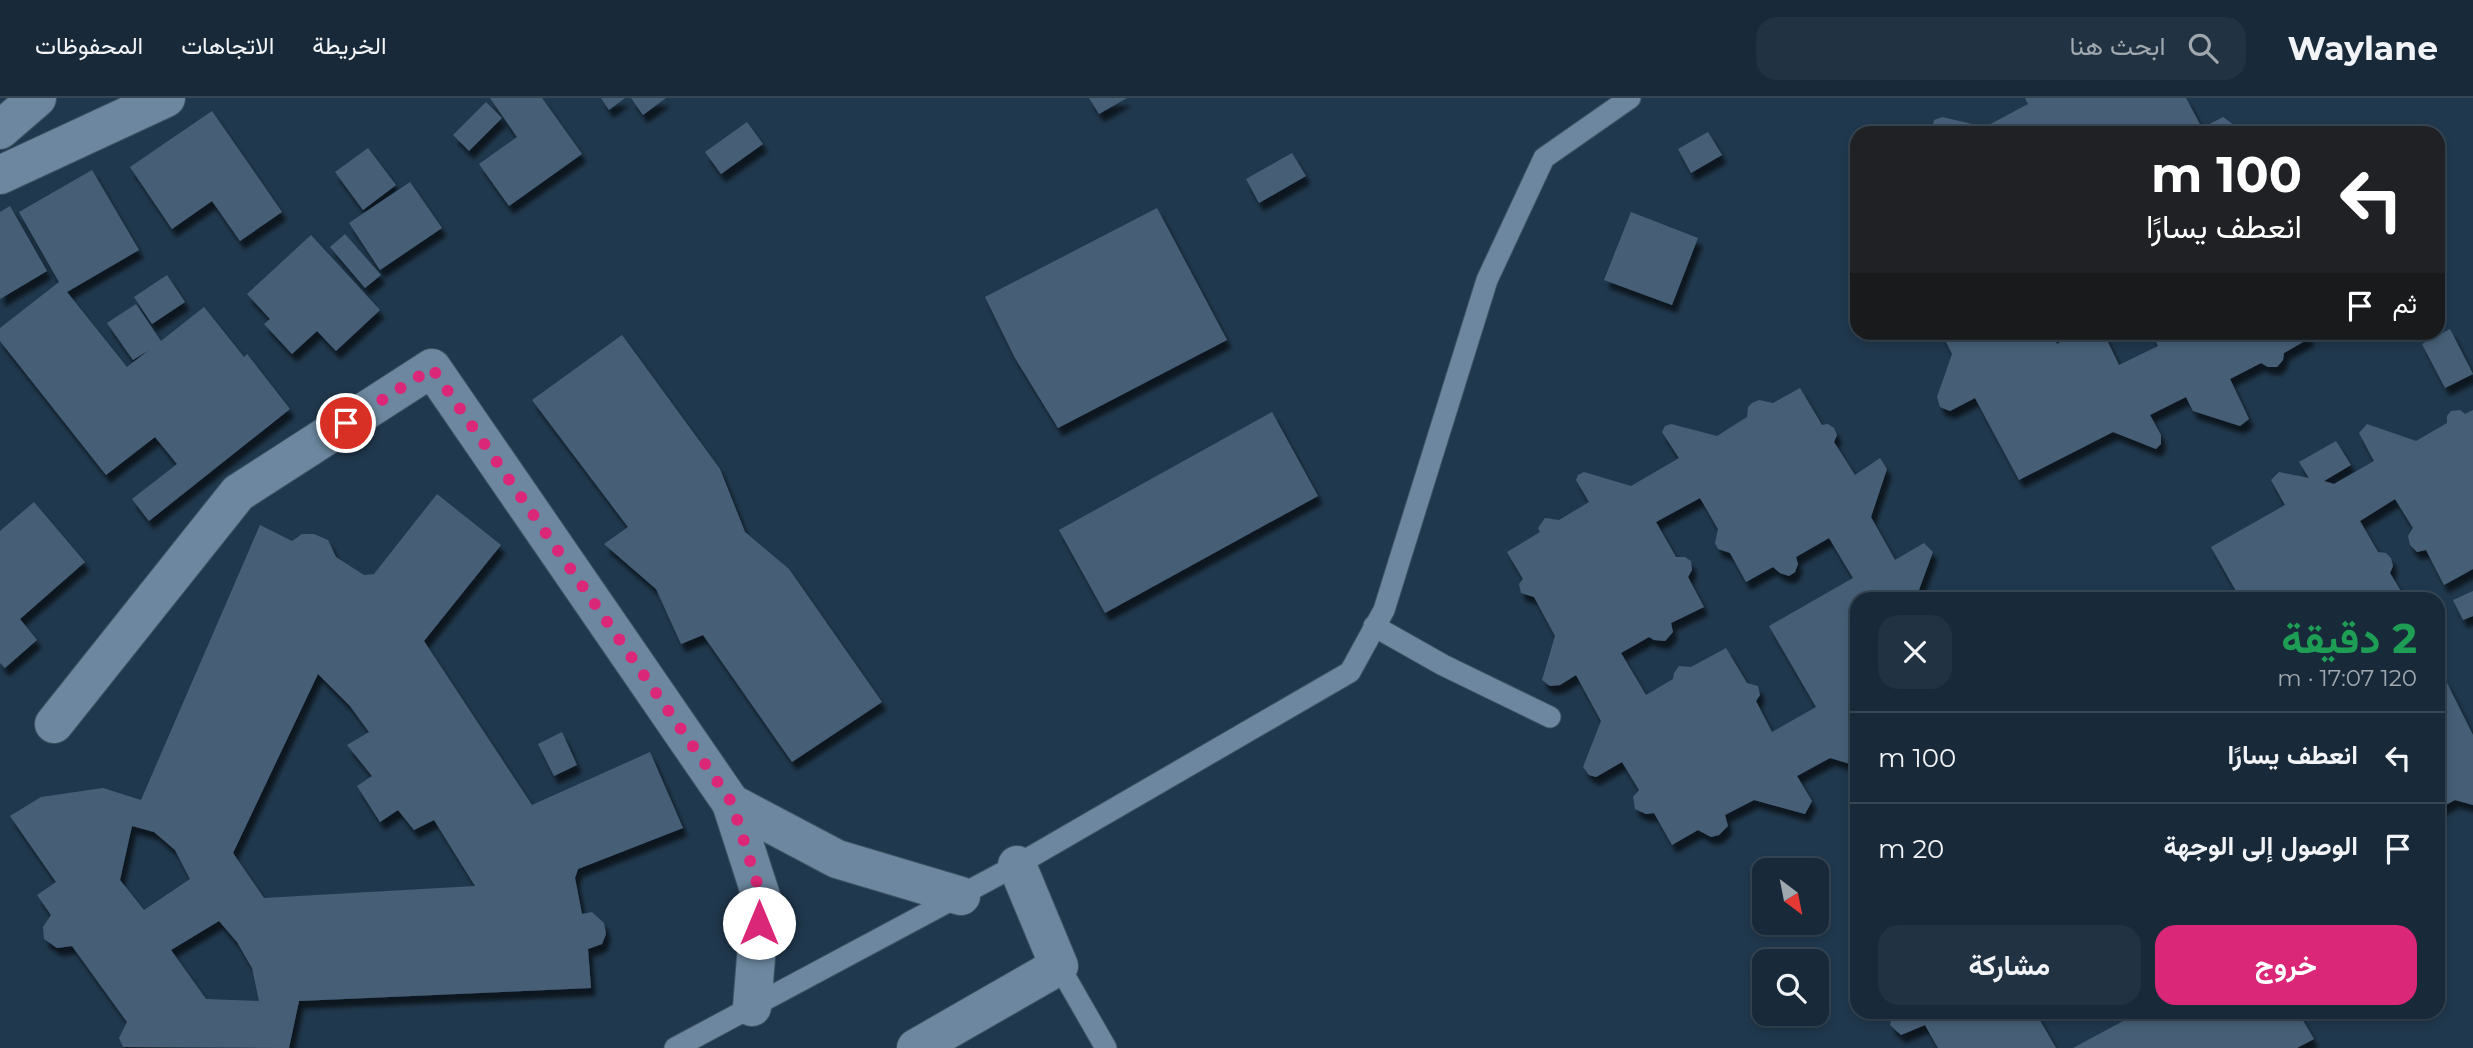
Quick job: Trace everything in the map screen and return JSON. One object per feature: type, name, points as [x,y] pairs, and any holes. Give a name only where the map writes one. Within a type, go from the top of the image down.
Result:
[{"type":"street","points":[[0,130],[37,98]]},
{"type":"street","points":[[0,175],[166,98]]},
{"type":"street","points":[[54,724],[238,492],[432,368],[732,803],[761,896],[752,1007]]},
{"type":"street","points":[[732,803],[837,859],[961,896]]},
{"type":"street","points":[[916,1048],[1059,966],[1017,865]]},
{"type":"lane","points":[[675,1048],[1017,865],[1350,672],[1384,610],[1487,280],[1544,158],[1630,98]]},
{"type":"lane","points":[[1374,626],[1443,665],[1550,717]]},
{"type":"lane","points":[[1059,966],[1106,1048]]},
{"type":"building","points":[[490,98],[542,98],[582,154],[509,206],[479,164],[517,137]]},
{"type":"building","points":[[601,98],[625,98],[609,110]]},
{"type":"building","points":[[631,98],[666,98],[643,115]]},
{"type":"building","points":[[1089,98],[1127,98],[1099,114]]},
{"type":"building","points":[[2025,98],[2186,98],[2201,126],[1987,126],[2028,104]]},
{"type":"building","points":[[486,102],[502,118],[469,151],[453,135]]},
{"type":"building","points":[[212,111],[282,212],[240,241],[212,201],[172,229],[130,167]]},
{"type":"building","points":[[1942,117],[1981,126],[1933,126],[1934,120]]},
{"type":"building","points":[[2223,117],[2234,126],[2206,126]]},
{"type":"building","points":[[747,122],[763,144],[721,174],[705,152]]},
{"type":"building","points":[[1708,132],[1722,155],[1691,173],[1678,149]]},
{"type":"building","points":[[368,148],[396,185],[363,210],[335,172]]},
{"type":"building","points":[[1292,153],[1306,176],[1259,203],[1246,179]]},
{"type":"building","points":[[92,170],[139,250],[67,292],[127,367],[149,350],[133,360],[107,323],[136,304],[161,341],[204,307],[244,357],[247,354],[290,409],[149,521],[132,499],[177,464],[155,437],[106,475],[0,341],[0,328],[59,282],[19,212]]},
{"type":"building","points":[[410,182],[442,228],[380,270],[349,223]]},
{"type":"building","points":[[10,206],[47,271],[0,299],[0,212]]},
{"type":"building","points":[[1157,208],[1227,340],[1058,428],[1015,358],[985,297]]},
{"type":"building","points":[[1631,212],[1698,238],[1672,305],[1604,280]]},
{"type":"building","points":[[345,234],[381,275],[365,288],[330,247]]},
{"type":"building","points":[[311,235],[380,310],[336,351],[317,331],[292,354],[264,324],[270,319],[247,294]]},
{"type":"building","points":[[167,275],[185,302],[152,324],[134,297]]},
{"type":"building","points":[[2450,329],[2473,374],[2445,388],[2422,344],[2429,340],[2445,340],[2445,332]]},
{"type":"building","points":[[622,335],[720,469],[745,532],[789,569],[882,702],[792,762],[703,635],[681,644],[656,589],[604,544],[628,527],[532,400]]},
{"type":"building","points":[[1945,340],[2055,340],[2057,344],[2064,340],[2107,340],[2119,365],[2158,346],[2155,340],[2307,340],[2284,353],[2283,360],[2277,367],[2268,367],[2261,363],[2230,379],[2249,419],[2240,426],[2193,411],[2186,397],[2150,415],[2161,435],[2161,444],[2156,449],[2113,432],[2019,480],[1975,398],[1950,411],[1940,407],[1937,397],[1952,354]]},
{"type":"building","points":[[1800,388],[1822,425],[1828,424],[1834,428],[1837,435],[1834,442],[1855,475],[1880,458],[1887,469],[1871,517],[1895,560],[1924,543],[1933,552],[1918,592],[1850,592],[1850,764],[1830,758],[1797,776],[1812,801],[1805,814],[1754,800],[1725,815],[1728,826],[1719,835],[1711,837],[1698,830],[1672,845],[1654,813],[1646,814],[1635,809],[1633,797],[1639,790],[1622,762],[1596,777],[1589,775],[1583,767],[1601,721],[1576,675],[1560,685],[1550,686],[1542,680],[1555,636],[1534,597],[1521,593],[1519,584],[1523,579],[1507,552],[1540,532],[1538,528],[1545,518],[1559,520],[1589,502],[1576,480],[1578,475],[1584,472],[1631,486],[1679,458],[1662,432],[1665,426],[1671,424],[1717,436],[1747,417],[1748,407],[1759,400],[1773,403]],"holes":[[[1700,498],[1718,529],[1715,543],[1718,549],[1730,553],[1746,582],[1773,567],[1789,576],[1795,572],[1798,564],[1796,557],[1829,538],[1853,578],[1769,626],[1816,707],[1772,732],[1756,701],[1760,695],[1758,686],[1747,683],[1726,648],[1691,667],[1679,666],[1673,679],[1646,695],[1621,653],[1649,637],[1665,641],[1673,632],[1671,623],[1704,607],[1688,577],[1692,570],[1691,561],[1685,557],[1676,557],[1656,522]]]},
{"type":"building","points":[[2460,410],[2465,414],[2473,410],[2473,569],[2444,585],[2426,550],[2417,552],[2410,545],[2408,536],[2413,528],[2395,499],[2360,521],[2378,552],[2386,553],[2391,558],[2393,566],[2390,573],[2401,592],[2237,592],[2211,547],[2285,505],[2271,480],[2279,472],[2309,478],[2299,462],[2336,441],[2351,465],[2324,481],[2334,484],[2374,461],[2359,433],[2367,424],[2416,441],[2447,423],[2447,416],[2451,411]]},
{"type":"building","points":[[1272,412],[1318,496],[1105,613],[1059,530]]},
{"type":"building","points":[[437,494],[501,545],[424,641],[532,805],[650,752],[683,828],[578,869],[575,878],[582,914],[592,912],[604,923],[606,934],[602,944],[588,949],[591,988],[299,1001],[289,1048],[123,1047],[119,1038],[127,1022],[72,946],[57,948],[44,939],[43,927],[51,915],[37,895],[56,882],[10,816],[41,797],[103,788],[141,800],[260,525],[292,541],[302,534],[314,534],[328,540],[336,557],[364,575],[374,574]],"holes":[[[318,674],[350,706],[369,732],[347,745],[372,776],[357,786],[380,822],[398,810],[414,830],[434,820],[475,886],[264,898],[233,853]],[[132,826],[154,832],[175,850],[190,879],[144,910],[120,880]],[[219,921],[237,942],[252,968],[259,1001],[206,999],[171,950]]]},
{"type":"building","points":[[34,502],[85,562],[20,619],[37,640],[5,668],[0,663],[0,531]]},
{"type":"building","points":[[2473,591],[2473,616],[2463,620],[2453,600]]},
{"type":"building","points":[[2445,682],[2473,735],[2473,805],[2455,800],[2445,805]]},
{"type":"building","points":[[562,732],[577,765],[554,776],[538,744]]},
{"type":"building","points":[[1891,1019],[2039,1019],[2056,1048],[1938,1048],[1925,1025],[1901,1035],[1890,1025]]},
{"type":"building","points":[[2127,1019],[2302,1019],[2314,1039],[2297,1048],[2073,1048]]},
{"type":"route","points":[[346,423],[432,368],[732,803],[761,896],[759,923]]}]
